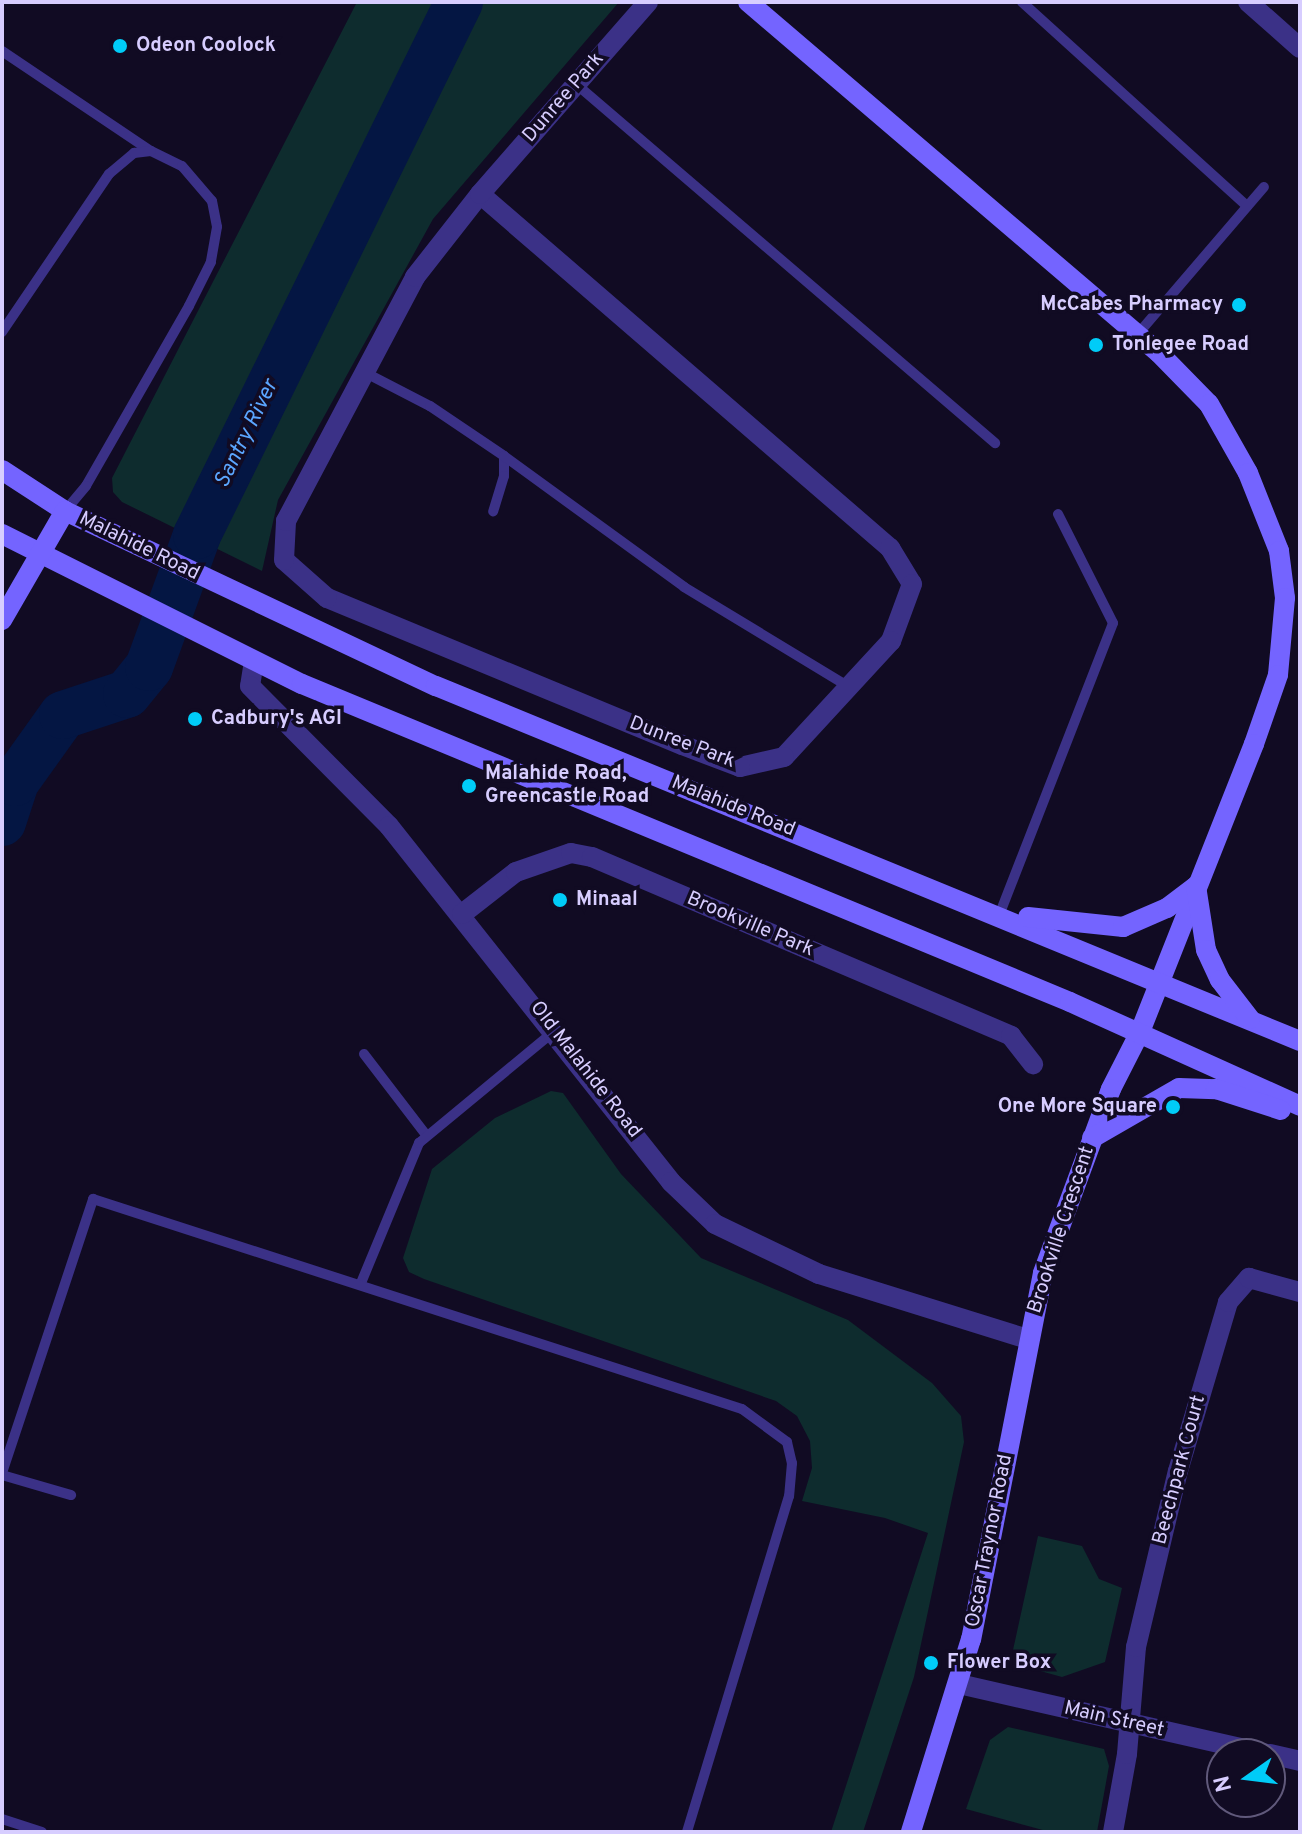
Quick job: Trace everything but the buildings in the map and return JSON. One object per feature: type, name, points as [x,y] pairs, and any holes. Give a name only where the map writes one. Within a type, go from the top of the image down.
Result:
[{"type":"main road","points":[[748,2],[1137,335],[1209,404],[1248,473],[1279,551],[1285,598],[1278,675],[1139,1034]]},
{"type":"main road","name":"Malahide Road","points":[[2,470],[65,511],[436,686],[1000,913],[1159,984],[1300,1041]]},
{"type":"main road","points":[[2,620],[65,511]]},
{"type":"main road","points":[[2,534],[38,556],[254,661],[429,739],[1139,1034],[1300,1106]]},
{"type":"main road","points":[[1000,913],[1123,927],[1167,908],[1196,886]]},
{"type":"main road","points":[[1196,886],[1206,950],[1220,980],[1251,1021]]},
{"type":"main road","name":"Brookville Crescent","points":[[1028,1339],[1043,1273],[1092,1138],[1139,1034]]},
{"type":"main road","points":[[1092,1138],[1179,1088],[1216,1089],[1300,1116]]},
{"type":"main road","name":"Oscar Traynor Road","points":[[911,1832],[959,1684],[997,1523],[1028,1339]]},
{"type":"street","name":"Dunree Park","points":[[480,194],[890,548],[912,584],[904,614],[891,641],[784,757],[740,767],[327,598],[284,560],[286,521],[415,277],[480,194],[648,2]]},
{"type":"street","points":[[1248,2],[1300,48]]},
{"type":"street","name":"Old Malahide Road","points":[[254,661],[250,686],[389,826],[554,1030],[671,1182],[715,1224],[819,1274],[1028,1339]]},
{"type":"street","name":"Brookville Park","points":[[462,914],[516,872],[571,853],[592,857],[1011,1036],[1033,1064]]},
{"type":"street","name":"Beechpark Court","points":[[1129,1724],[1136,1647],[1178,1471],[1228,1302],[1249,1278],[1300,1292]]},
{"type":"street","name":"Main Street","points":[[959,1684],[1206,1740]]},
{"type":"street","points":[[1113,1832],[1129,1724]]},
{"type":"lane","points":[[1022,2],[1247,206]]},
{"type":"lane","points":[[2,51],[151,151],[182,166],[212,201],[217,227],[211,262],[153,374],[86,486],[65,511]]},
{"type":"lane","points":[[576,84],[995,443]]},
{"type":"lane","points":[[2,332],[109,174],[134,153],[151,151]]},
{"type":"lane","points":[[1137,335],[1264,187]]},
{"type":"lane","points":[[364,372],[430,406],[684,587],[849,687]]},
{"type":"lane","points":[[493,511],[504,476],[504,456]]},
{"type":"lane","points":[[1000,913],[1113,623],[1058,514]]},
{"type":"lane","points":[[361,1283],[410,1155],[427,1136],[554,1030]]},
{"type":"lane","points":[[364,1054],[427,1136]]},
{"type":"lane","points":[[71,1495],[2,1474],[93,1199],[361,1283],[742,1409],[787,1442],[792,1463],[789,1496],[687,1832]]},
{"type":"lane","points":[[2,1819],[42,1832]]},
{"type":"green space","points":[[357,2],[619,2],[433,219],[278,500],[262,571],[122,502],[113,492],[112,478]]},
{"type":"green space","points":[[551,1091],[563,1093],[621,1174],[701,1258],[848,1320],[932,1383],[961,1416],[964,1442],[914,1677],[863,1832],[831,1832],[928,1533],[885,1518],[802,1501],[812,1468],[810,1441],[797,1416],[776,1401],[424,1279],[409,1272],[403,1258],[432,1169],[495,1118]]},
{"type":"green space","points":[[1038,1536],[1082,1546],[1099,1579],[1122,1588],[1105,1662],[1062,1677],[1022,1666],[1013,1650]]},
{"type":"green space","points":[[1008,1727],[1104,1749],[1109,1766],[1097,1832],[1050,1832],[966,1809],[990,1740]]},
{"type":"waterway","name":"Santry River","points":[[2,822],[15,782],[63,715],[127,694],[149,667],[197,535],[459,2]]},
{"type":"place","name":"Odeon Coolock","points":[[120,46]]},
{"type":"place","name":"McCabes Pharmacy","points":[[1239,305]]},
{"type":"place","name":"Tonlegee Road","points":[[1096,345]]},
{"type":"place","name":"Cadbury's AGI","points":[[195,719]]},
{"type":"place","name":"Malahide Road, Greencastle Road","points":[[469,786]]},
{"type":"place","name":"Minaal","points":[[560,900]]},
{"type":"place","name":"One More Square","points":[[1173,1107]]},
{"type":"place","name":"Flower Box","points":[[931,1663]]}]
